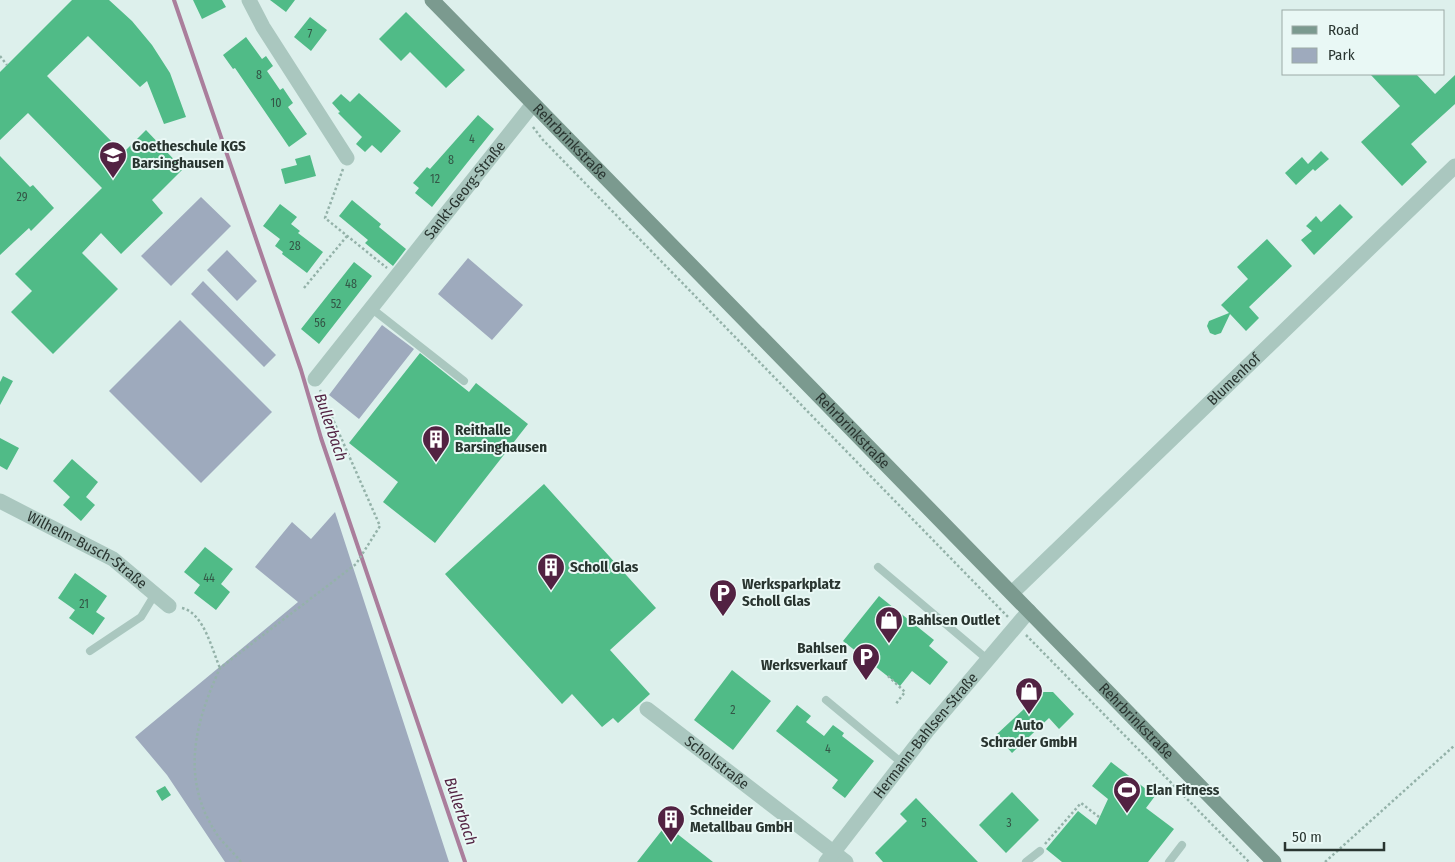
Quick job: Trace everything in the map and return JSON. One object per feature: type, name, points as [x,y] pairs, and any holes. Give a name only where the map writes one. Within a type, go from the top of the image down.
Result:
[{"type":"main road","name":"Rehrbrinkstraße","points":[[432,0],[529,109],[1029,610],[1274,862]]},
{"type":"street","points":[[250,0],[263,27],[347,158]]},
{"type":"street","name":"Sankt-Georg-Straße","points":[[315,379],[529,109]]},
{"type":"street","name":"Blumenhof","points":[[1012,593],[1455,166]]},
{"type":"street","name":"Wilhelm-Busch-Straße","points":[[0,501],[113,559],[170,606]]},
{"type":"street","name":"Hermann-Bahlsen-Straße","points":[[829,857],[987,659],[1029,610]]},
{"type":"street","name":"Schollstraße","points":[[647,708],[829,857],[846,862]]},
{"type":"lane","points":[[371,308],[464,380]]},
{"type":"lane","points":[[878,567],[987,659]]},
{"type":"lane","points":[[90,651],[141,617],[155,594]]},
{"type":"lane","points":[[826,700],[902,764]]},
{"type":"lane","points":[[1169,862],[1182,845]]},
{"type":"lane","points":[[1026,862],[1040,850]]},
{"type":"path","points":[[0,56],[7,65]]},
{"type":"path","points":[[529,109],[543,140],[1249,862]]},
{"type":"path","points":[[347,158],[325,218],[396,276]]},
{"type":"path","points":[[304,288],[347,236]]},
{"type":"path","points":[[241,862],[219,838],[208,819],[195,780],[194,754],[200,718],[220,668],[356,564],[380,526],[315,379]]},
{"type":"path","points":[[170,606],[187,610],[195,617],[203,628],[220,668]]},
{"type":"path","points":[[888,676],[905,692],[895,705]]},
{"type":"path","points":[[1325,862],[1455,745]]},
{"type":"path","points":[[1040,850],[1081,802],[1099,818]]},
{"type":"path","points":[[236,862],[237,858]]},
{"type":"green space","points":[[201,197],[231,226],[171,286],[141,256]]},
{"type":"green space","points":[[227,250],[257,281],[237,301],[207,270]]},
{"type":"green space","points":[[468,258],[523,305],[492,340],[438,294]]},
{"type":"green space","points":[[203,281],[276,355],[264,367],[191,294]]},
{"type":"green space","points":[[180,320],[272,412],[201,483],[109,391]]},
{"type":"green space","points":[[382,325],[414,349],[359,419],[329,395]]},
{"type":"green space","points":[[335,512],[449,862],[225,862],[167,775],[135,737],[298,602],[255,567],[292,522],[311,539]]},
{"type":"building","points":[[72,0],[109,0],[132,21],[152,45],[170,73],[186,117],[164,124],[147,81],[140,87],[88,36],[47,76],[123,153],[146,130],[183,169],[152,200],[163,213],[121,254],[101,233],[82,253],[118,289],[53,354],[11,312],[32,291],[15,274],[102,188],[28,113],[0,140],[0,72]]},
{"type":"building","points":[[193,0],[222,0],[226,7],[202,19]]},
{"type":"building","points":[[270,0],[295,0],[286,12]]},
{"type":"building","points":[[406,12],[465,70],[446,88],[410,52],[401,61],[379,39]]},
{"type":"building","points":[[310,17],[327,30],[311,51],[294,37]]},
{"type":"building","points":[[246,37],[262,59],[266,56],[273,66],[267,71],[280,90],[283,88],[293,103],[288,107],[307,134],[289,147],[235,68],[233,69],[223,55]]},
{"type":"building","points":[[1371,75],[1417,75],[1435,94],[1455,75],[1455,104],[1411,144],[1427,162],[1402,186],[1361,142],[1400,106]]},
{"type":"building","points":[[359,93],[401,131],[381,153],[372,145],[365,152],[356,144],[362,137],[338,113],[340,112],[332,103],[341,94],[350,102]]},
{"type":"building","points":[[478,115],[494,129],[432,207],[415,193],[419,188],[413,183],[427,167],[430,169]]},
{"type":"building","points":[[1321,151],[1329,159],[1315,171],[1313,169],[1296,185],[1285,173],[1302,157],[1308,164]]},
{"type":"building","points":[[310,155],[316,176],[285,184],[281,169],[297,165],[295,159]]},
{"type":"building","points":[[0,156],[30,187],[33,185],[54,208],[31,231],[29,228],[0,255]]},
{"type":"building","points":[[352,200],[381,224],[379,227],[406,249],[393,266],[365,243],[368,240],[339,216]]},
{"type":"building","points":[[280,204],[297,217],[291,224],[300,231],[298,233],[323,252],[307,273],[282,254],[283,252],[275,246],[280,239],[263,226]]},
{"type":"building","points":[[1340,204],[1353,217],[1314,255],[1301,240],[1312,231],[1306,226],[1316,216],[1321,222]]},
{"type":"building","points":[[1267,239],[1292,266],[1249,307],[1259,318],[1246,331],[1230,314],[1221,333],[1215,335],[1210,333],[1207,326],[1209,321],[1229,313],[1221,305],[1248,279],[1237,267]]},
{"type":"building","points":[[354,262],[372,276],[319,344],[301,329]]},
{"type":"building","name":"Reithalle Barsinghausen","points":[[420,353],[469,392],[476,383],[528,424],[435,543],[383,502],[398,482],[349,443]]},
{"type":"building","points":[[3,376],[13,381],[0,405],[0,382]]},
{"type":"building","points":[[0,438],[19,448],[7,470],[0,466]]},
{"type":"building","points":[[72,459],[98,482],[86,497],[95,505],[81,521],[63,505],[70,497],[53,481]]},
{"type":"building","name":"Scholl Glas","points":[[544,484],[656,608],[610,650],[650,694],[618,723],[613,718],[602,727],[572,694],[562,704],[445,574]]},
{"type":"building","points":[[205,547],[233,569],[221,584],[230,592],[216,610],[194,593],[200,585],[184,572]]},
{"type":"building","points":[[75,573],[107,596],[96,612],[105,618],[93,635],[69,618],[75,610],[58,598]]},
{"type":"building","points":[[879,596],[934,640],[929,646],[948,662],[930,685],[912,671],[900,686],[843,641]]},
{"type":"building","points":[[732,670],[771,701],[733,750],[694,720]]},
{"type":"building","points":[[1025,692],[1053,692],[1074,714],[1059,729],[1049,718],[1012,753],[996,735],[1025,708],[1018,700]]},
{"type":"building","points":[[797,705],[811,716],[806,722],[824,736],[833,725],[844,733],[842,736],[874,761],[845,798],[832,788],[838,780],[776,731]]},
{"type":"building","name":"Elan Fitness","points":[[1111,762],[1155,796],[1146,808],[1174,829],[1148,862],[1062,862],[1046,849],[1078,811],[1096,825],[1108,799],[1092,786]]},
{"type":"building","points":[[165,786],[171,795],[162,801],[156,791]]},
{"type":"building","points":[[1012,792],[1039,820],[1006,853],[979,825]]},
{"type":"building","points":[[916,798],[978,862],[883,862],[875,853],[907,821],[900,814]]},
{"type":"building","name":"Schneider Metallbau GmbH","points":[[666,825],[713,862],[637,862]]},
{"type":"waterway","name":"Bullerbach","points":[[174,0],[301,370],[321,438],[465,862]]},
{"type":"place","name":"Goetheschule KGS Barsinghausen","points":[[113,179]]},
{"type":"place","name":"Reithalle Barsinghausen","points":[[436,463]]},
{"type":"place","name":"Scholl Glas","points":[[551,591]]},
{"type":"place","name":"Werksparkplatz Scholl Glas","points":[[723,617]]},
{"type":"place","name":"Bahlsen Outlet","points":[[889,644]]},
{"type":"place","name":"Bahlsen Werksverkauf","points":[[866,681]]},
{"type":"place","name":"Auto Schrader GmbH","points":[[1029,715]]},
{"type":"place","name":"Elan Fitness","points":[[1127,814]]},
{"type":"place","name":"Schneider Metallbau GmbH","points":[[671,843]]}]
